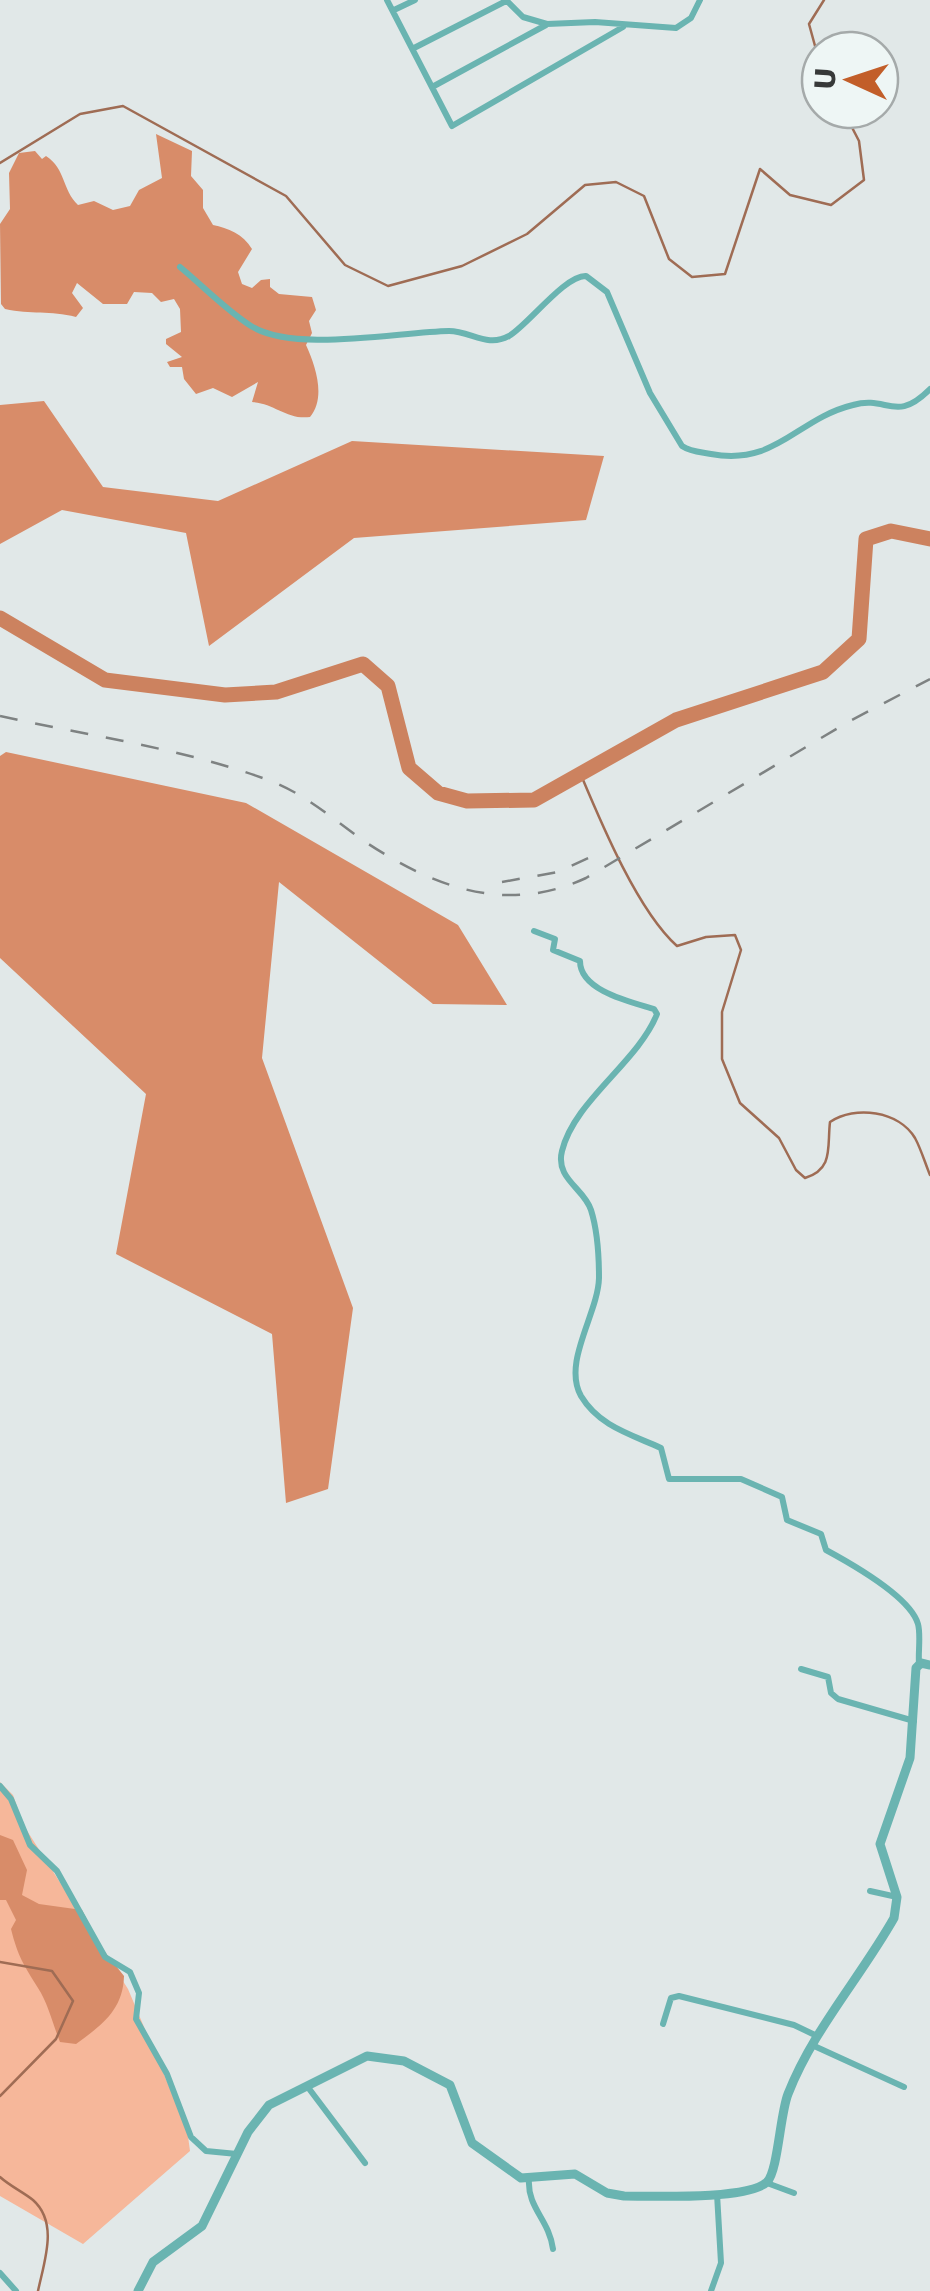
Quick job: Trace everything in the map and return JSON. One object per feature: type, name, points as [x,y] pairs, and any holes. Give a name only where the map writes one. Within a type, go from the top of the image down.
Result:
[{"type":"street","points":[[387,0],[452,126],[623,27]]},
{"type":"street","points":[[394,11],[416,0]]},
{"type":"street","points":[[413,48],[506,0],[523,16],[547,24],[594,22],[676,28],[691,18],[700,0]]},
{"type":"street","points":[[434,86],[547,24]]},
{"type":"street","points":[[180,266],[256,328],[316,341],[456,331],[480,340],[500,339],[515,332],[526,317],[559,295],[575,277],[586,276],[607,292],[650,392],[682,446],[730,458],[756,456],[854,404],[900,409],[914,404],[930,389]]},
{"type":"street","points":[[138,2291],[150,2265],[202,2226],[264,2110],[365,2056],[409,2063],[452,2087],[478,2148],[512,2174],[529,2179],[575,2174],[619,2196],[755,2188],[766,2182],[781,2114],[815,2041],[886,1930],[897,1897],[880,1844],[908,1766],[924,1664],[918,1626],[908,1609],[870,1576],[826,1550],[822,1535],[784,1518],[782,1497],[744,1480],[668,1479],[660,1448],[601,1423],[579,1392],[575,1376],[596,1300],[598,1270],[590,1207],[566,1178],[561,1154],[575,1127],[657,1014],[604,990],[582,972],[580,961],[553,950],[554,938],[534,931]]},
{"type":"street","points":[[801,1669],[828,1677],[831,1693],[838,1699],[915,1722]]},
{"type":"street","points":[[0,1786],[10,1796],[30,1845],[57,1871],[105,1957],[130,1972],[139,1996],[136,2017],[172,2086],[192,2137],[206,2151],[238,2154]]},
{"type":"street","points":[[870,1891],[897,1897]]},
{"type":"street","points":[[663,2024],[671,1998],[679,1996],[794,2025],[815,2041],[904,2087]]},
{"type":"street","points":[[306,2085],[365,2163]]},
{"type":"street","points":[[529,2179],[529,2199],[548,2224],[553,2249]]},
{"type":"street","points":[[766,2182],[794,2193]]},
{"type":"street","points":[[711,2291],[721,2263],[716,2192]]},
{"type":"street","points":[[0,2273],[16,2291]]},
{"type":"shaded area","points":[[156,134],[192,151],[191,176],[203,190],[203,208],[213,225],[235,232],[252,249],[238,272],[242,284],[252,288],[261,280],[270,279],[270,287],[279,294],[312,297],[316,310],[309,321],[312,333],[306,345],[316,372],[318,401],[310,417],[294,416],[252,402],[258,382],[232,397],[213,388],[196,394],[184,379],[182,367],[170,367],[167,362],[182,357],[166,344],[166,339],[181,332],[180,309],[174,299],[161,302],[152,293],[134,292],[127,304],[103,304],[77,283],[72,293],[83,308],[76,317],[14,311],[1,304],[0,224],[10,209],[9,173],[19,153],[35,151],[42,159],[46,156],[52,161],[78,205],[94,201],[113,210],[130,206],[139,190],[162,178]]},
{"type":"shaded area","points":[[44,401],[103,487],[218,501],[352,441],[604,456],[586,520],[354,538],[209,646],[186,533],[62,510],[0,544],[0,405]]},
{"type":"shaded area","points":[[6,752],[246,803],[458,925],[507,1005],[433,1004],[279,882],[262,1058],[353,1308],[328,1489],[286,1503],[272,1334],[116,1254],[146,1094],[0,958],[0,756]]},
{"type":"shaded area","points":[[0,1782],[13,1795],[24,1826],[128,1989],[187,2129],[190,2151],[83,2244],[0,2196]]},
{"type":"shaded area","points":[[0,1835],[13,1840],[27,1870],[22,1895],[39,1904],[82,1910],[101,1947],[124,1976],[115,2007],[76,2044],[60,2042],[45,2000],[16,1947],[11,1929],[16,1920],[6,1900],[0,1900]]},
{"type":"waterway","points":[[811,30],[809,24],[824,0]]},
{"type":"waterway","points":[[0,163],[80,114],[123,106],[286,196],[345,265],[388,286],[462,266],[527,234],[585,185],[616,182],[644,196],[669,259],[692,277],[725,274],[760,169],[790,195],[831,205],[864,180],[859,141],[853,130]]},
{"type":"waterway","points":[[0,618],[105,680],[225,695],[276,692],[363,664],[388,686],[409,768],[438,793],[467,801],[534,800],[676,720],[823,672],[859,639],[866,539],[891,531],[930,539]]},
{"type":"waterway","points":[[581,775],[635,890],[677,946],[706,937],[735,935],[741,950],[722,1012],[722,1059],[740,1103],[779,1138],[796,1170],[805,1178],[821,1169],[827,1156],[830,1122],[864,1112],[888,1117],[908,1129],[930,1175]]},
{"type":"waterway","points":[[0,1962],[52,1971],[73,2001],[56,2039],[0,2096]]},
{"type":"waterway","points":[[0,2177],[33,2200],[46,2220],[48,2243],[38,2291]]},
{"type":"railway","points":[[0,716],[169,751],[268,780],[318,807],[390,857],[443,883],[499,895],[527,894],[586,878],[848,722],[930,679]]},
{"type":"railway","points":[[502,882],[558,872],[597,854]]}]
